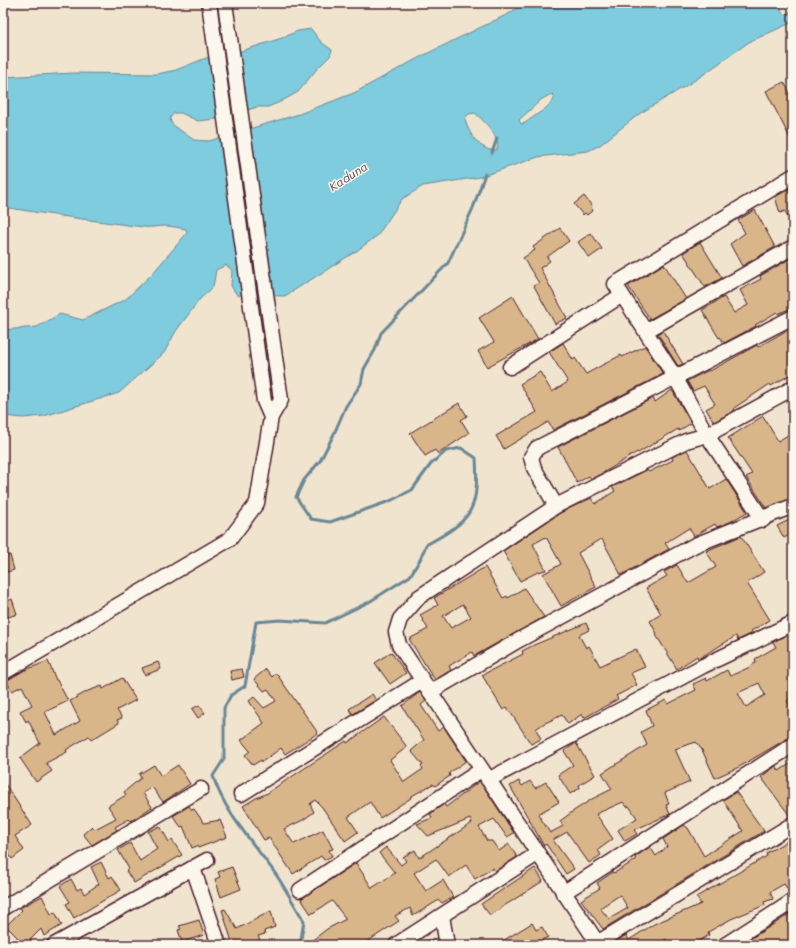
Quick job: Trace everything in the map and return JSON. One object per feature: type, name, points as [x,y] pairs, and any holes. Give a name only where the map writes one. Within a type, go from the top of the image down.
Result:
[{"type":"street","points":[[210,3],[264,401],[271,417]]},
{"type":"street","points":[[3,673],[230,539],[257,503],[271,417],[281,400],[225,3]]},
{"type":"street","points":[[763,520],[707,435],[675,378],[615,284],[793,176]]},
{"type":"street","points":[[646,331],[793,247]]},
{"type":"street","points":[[510,367],[622,295]]},
{"type":"street","points":[[556,506],[534,468],[531,457],[537,448],[793,317]]},
{"type":"street","points":[[793,388],[707,435],[686,441],[556,506],[419,597],[400,619],[396,632],[399,645],[426,687],[598,944],[793,824]]},
{"type":"street","points":[[241,794],[426,687],[518,640],[620,584],[695,545],[763,520],[793,506]]},
{"type":"street","points":[[300,890],[484,775],[793,623]]},
{"type":"street","points":[[563,893],[793,745]]},
{"type":"street","points":[[3,908],[201,789]]},
{"type":"street","points":[[396,945],[537,854]]},
{"type":"street","points":[[54,945],[207,860]]},
{"type":"street","points":[[192,868],[220,945]]},
{"type":"street","points":[[725,945],[793,901]]},
{"type":"street","points":[[442,916],[447,945]]},
{"type":"water","name":"Kaduna","points":[[524,3],[780,3],[781,11],[785,15],[793,10],[793,22],[749,42],[697,79],[639,114],[600,145],[588,151],[538,157],[480,177],[423,186],[402,199],[378,235],[358,250],[285,296],[237,295],[231,286],[232,270],[226,265],[216,270],[213,287],[200,299],[176,331],[164,353],[119,393],[44,416],[23,418],[3,416],[3,330],[37,327],[60,314],[83,320],[126,299],[152,274],[187,233],[186,229],[173,227],[143,227],[3,207],[3,77],[74,73],[157,74],[176,70],[206,58],[232,54],[282,38],[298,31],[311,29],[321,42],[332,50],[330,56],[298,92],[280,102],[268,107],[257,107],[224,118],[198,121],[181,113],[174,113],[170,118],[173,125],[194,140],[209,141],[299,114],[354,93],[422,56],[510,13]],"holes":[[[552,94],[555,97],[550,104],[525,123],[521,124],[519,120],[542,99]],[[475,113],[487,125],[494,135],[497,150],[491,150],[480,145],[472,135],[466,124],[465,118],[469,114]]]},
{"type":"building","points":[[784,82],[793,99],[793,144],[766,91]]},
{"type":"building","points":[[793,187],[793,227],[785,211],[780,213],[775,197]]},
{"type":"building","points":[[584,196],[592,206],[591,208],[593,210],[587,215],[585,213],[583,215],[574,204]]},
{"type":"building","points":[[755,210],[775,247],[742,266],[730,244],[745,233],[738,220]]},
{"type":"building","points":[[560,228],[569,241],[547,257],[550,261],[540,268],[567,318],[555,324],[534,286],[539,283],[523,258],[535,250],[533,247]]},
{"type":"building","points":[[591,233],[602,249],[589,258],[578,242]]},
{"type":"building","points":[[700,242],[722,278],[705,287],[683,253]]},
{"type":"building","points":[[793,257],[793,307],[778,314],[777,312],[755,325],[756,326],[724,343],[720,337],[719,338],[702,310],[724,297],[734,313],[748,305],[740,290],[761,279],[760,276]]},
{"type":"building","points":[[664,264],[686,299],[650,319],[628,286]]},
{"type":"building","points":[[513,296],[538,339],[487,367],[478,351],[494,342],[479,318]]},
{"type":"building","points":[[789,329],[793,335],[793,373],[771,386],[770,384],[734,408],[735,410],[714,422],[706,409],[715,404],[704,386],[693,391],[687,381],[709,370],[710,371],[757,345],[758,347]]},
{"type":"building","points":[[663,331],[683,364],[678,366],[658,334]]},
{"type":"building","points":[[563,343],[573,360],[575,358],[586,374],[621,355],[622,357],[645,346],[663,374],[553,430],[548,422],[504,449],[496,436],[537,412],[520,384],[540,372],[552,392],[568,382],[549,352]]},
{"type":"building","points":[[672,390],[691,423],[591,479],[589,476],[577,483],[558,447],[653,398],[655,402]]},
{"type":"building","points":[[459,403],[467,416],[461,420],[469,433],[438,454],[435,450],[425,456],[410,433]]},
{"type":"building","points":[[763,416],[778,441],[793,432],[793,498],[766,508],[746,477],[752,474],[728,438]]},
{"type":"building","points":[[687,450],[710,489],[726,479],[747,512],[730,522],[717,527],[715,524],[694,536],[689,528],[665,543],[669,549],[621,575],[602,539],[599,540],[578,553],[596,587],[561,606],[543,574],[561,564],[546,537],[533,544],[546,570],[538,572],[520,581],[503,551],[560,513],[591,498],[595,504],[615,491],[612,487],[647,470],[649,472],[673,460],[672,457]]},
{"type":"building","points":[[793,518],[793,533],[784,538],[777,526]]},
{"type":"building","points":[[741,536],[764,572],[747,583],[770,620],[751,631],[753,633],[738,640],[736,636],[698,659],[697,656],[677,669],[656,635],[657,634],[650,621],[661,614],[646,588],[667,576],[664,572],[677,565],[688,583],[716,567],[706,551]]},
{"type":"building","points":[[10,555],[14,570],[3,573],[3,557]]},
{"type":"building","points":[[485,567],[503,598],[507,596],[508,598],[524,588],[544,617],[474,656],[472,652],[449,666],[451,670],[435,680],[409,639],[428,629],[420,615],[438,605],[434,598]],"holes":[[[463,604],[471,617],[451,628],[443,616]]]},
{"type":"building","points":[[12,599],[17,614],[3,619],[3,603]]},
{"type":"building","points":[[586,623],[589,630],[579,635],[586,648],[589,646],[600,666],[636,649],[645,667],[631,673],[637,685],[616,696],[618,699],[584,718],[582,714],[568,724],[562,715],[543,724],[536,729],[541,739],[531,744],[507,707],[503,710],[482,675],[523,654],[522,651],[534,645]]},
{"type":"building","points":[[793,632],[793,697],[787,701],[793,710],[793,735],[739,767],[715,778],[702,750],[696,742],[675,749],[690,782],[665,793],[669,804],[666,805],[670,814],[634,830],[637,834],[625,841],[618,830],[637,818],[629,806],[627,807],[623,802],[596,814],[613,839],[598,850],[601,855],[589,863],[567,832],[553,840],[574,869],[566,874],[546,844],[544,846],[510,786],[519,781],[522,786],[530,781],[535,788],[546,782],[559,802],[538,814],[550,833],[563,826],[560,821],[592,799],[612,789],[602,773],[647,745],[641,732],[652,726],[646,710],[666,700],[668,704],[696,690],[693,684],[706,678],[707,681],[727,670],[730,676],[750,667],[756,662],[755,659],[776,647],[773,642]],"holes":[[[759,683],[765,695],[746,707],[738,693]]]},
{"type":"building","points":[[391,652],[406,673],[390,684],[375,663]]},
{"type":"building","points":[[48,661],[56,680],[68,701],[45,712],[56,735],[80,721],[70,701],[88,691],[102,686],[103,689],[122,678],[136,700],[117,710],[122,718],[117,720],[119,723],[91,740],[89,736],[66,750],[67,752],[46,763],[52,771],[36,782],[20,758],[40,743],[28,720],[26,722],[20,711],[32,705],[22,686],[12,691],[6,681],[23,671]]},
{"type":"building","points":[[158,662],[161,669],[145,675],[142,668]]},
{"type":"building","points":[[242,669],[244,677],[232,680],[230,671]]},
{"type":"building","points":[[266,669],[272,677],[276,673],[318,733],[285,754],[281,748],[262,762],[261,760],[253,765],[245,755],[250,751],[241,740],[264,723],[249,701],[254,697],[264,708],[276,701],[268,689],[264,691],[254,679]]},
{"type":"building","points":[[420,692],[426,701],[421,705],[438,731],[444,727],[466,761],[449,773],[450,776],[435,786],[433,784],[410,797],[411,798],[380,818],[370,802],[348,817],[358,832],[345,841],[322,807],[315,800],[310,804],[314,812],[303,820],[284,829],[294,844],[323,830],[333,849],[329,850],[332,856],[324,860],[321,856],[293,874],[269,838],[264,840],[243,806],[270,792],[346,741],[347,743],[384,717],[407,747],[390,760],[404,782],[423,769],[421,766],[423,765],[411,751],[424,740],[402,706]]},
{"type":"building","points":[[372,694],[376,700],[353,714],[349,709]]},
{"type":"building","points":[[199,705],[205,713],[198,718],[192,709]]},
{"type":"building","points":[[576,743],[595,775],[579,785],[580,788],[570,794],[558,775],[573,765],[564,751]]},
{"type":"building","points":[[793,762],[793,816],[790,816],[761,777],[776,766],[779,771]]},
{"type":"building","points":[[154,765],[161,776],[178,765],[190,784],[163,802],[152,787],[143,793],[152,807],[131,821],[129,819],[115,827],[117,830],[92,845],[83,834],[92,826],[95,829],[116,818],[108,806],[126,795],[124,792],[141,778],[139,774]]},
{"type":"building","points":[[3,781],[32,825],[15,836],[24,850],[12,859],[3,845]]},
{"type":"building","points":[[480,781],[514,833],[507,837],[494,819],[479,827],[487,841],[492,841],[499,851],[509,844],[517,857],[495,871],[493,868],[475,879],[466,865],[449,877],[436,859],[414,873],[426,891],[443,880],[453,897],[442,903],[439,900],[413,916],[410,908],[395,916],[399,921],[362,945],[306,945],[327,929],[346,919],[332,901],[311,914],[301,899],[356,863],[372,888],[395,873],[379,853],[386,847],[401,865],[406,861],[403,857],[415,850],[419,858],[472,823],[470,819],[428,836],[417,824],[432,818],[430,814],[444,804],[446,807]]},
{"type":"building","points":[[736,792],[764,831],[603,929],[581,900],[600,888],[597,883],[613,872],[614,873],[636,860],[635,857],[650,847],[656,856],[667,847],[663,839],[684,825],[688,828],[704,856],[743,831],[723,800]],"holes":[[[620,895],[628,908],[609,919],[600,908]]]},
{"type":"building","points":[[189,806],[192,810],[194,809],[204,823],[220,820],[227,837],[198,848],[197,846],[192,848],[183,826],[181,827],[173,816]]},
{"type":"building","points":[[160,826],[169,842],[172,840],[182,855],[134,883],[126,871],[129,869],[118,850],[130,843],[140,861],[157,849],[148,832]]},
{"type":"building","points":[[793,838],[793,893],[790,893],[784,884],[770,892],[773,899],[764,902],[765,905],[731,919],[708,932],[709,935],[693,945],[670,945],[666,939],[656,945],[614,945],[613,943],[626,935],[629,940],[654,924],[701,904],[696,897],[767,856],[766,853]]},
{"type":"building","points":[[101,862],[109,878],[112,876],[121,890],[74,918],[66,904],[70,902],[60,886],[71,879],[77,890],[81,888],[84,894],[99,884],[91,867]]},
{"type":"building","points":[[232,867],[241,889],[221,897],[215,879],[220,877],[218,872]]},
{"type":"building","points":[[535,868],[543,881],[490,915],[481,904]]},
{"type":"building","points":[[42,896],[51,914],[55,912],[62,925],[44,936],[41,929],[25,945],[4,945],[18,938],[6,926],[22,910],[20,908]]},
{"type":"building","points":[[225,909],[237,929],[271,911],[275,927],[264,931],[265,934],[258,936],[262,945],[233,945],[222,910]]},
{"type":"building","points":[[793,912],[793,945],[753,945],[750,939]]},
{"type":"building","points":[[199,920],[204,935],[182,942],[178,930],[181,929],[179,926]]},
{"type":"building","points":[[532,923],[536,930],[542,927],[548,937],[542,940],[545,945],[496,945]]},
{"type":"building","points":[[437,938],[438,945],[420,945],[420,942]]},
{"type":"waterway","points":[[492,153],[497,138]]},
{"type":"waterway","points":[[300,945],[304,921],[277,876],[232,816],[218,790],[213,776],[224,759],[224,708],[231,695],[245,686],[256,622],[280,620],[325,623],[369,602],[410,576],[421,558],[426,545],[454,528],[463,520],[474,502],[477,476],[476,458],[461,448],[446,451],[431,464],[412,490],[390,501],[330,522],[311,519],[296,497],[304,480],[320,461],[346,406],[361,384],[364,369],[375,350],[381,333],[448,263],[473,208],[485,174]]}]
